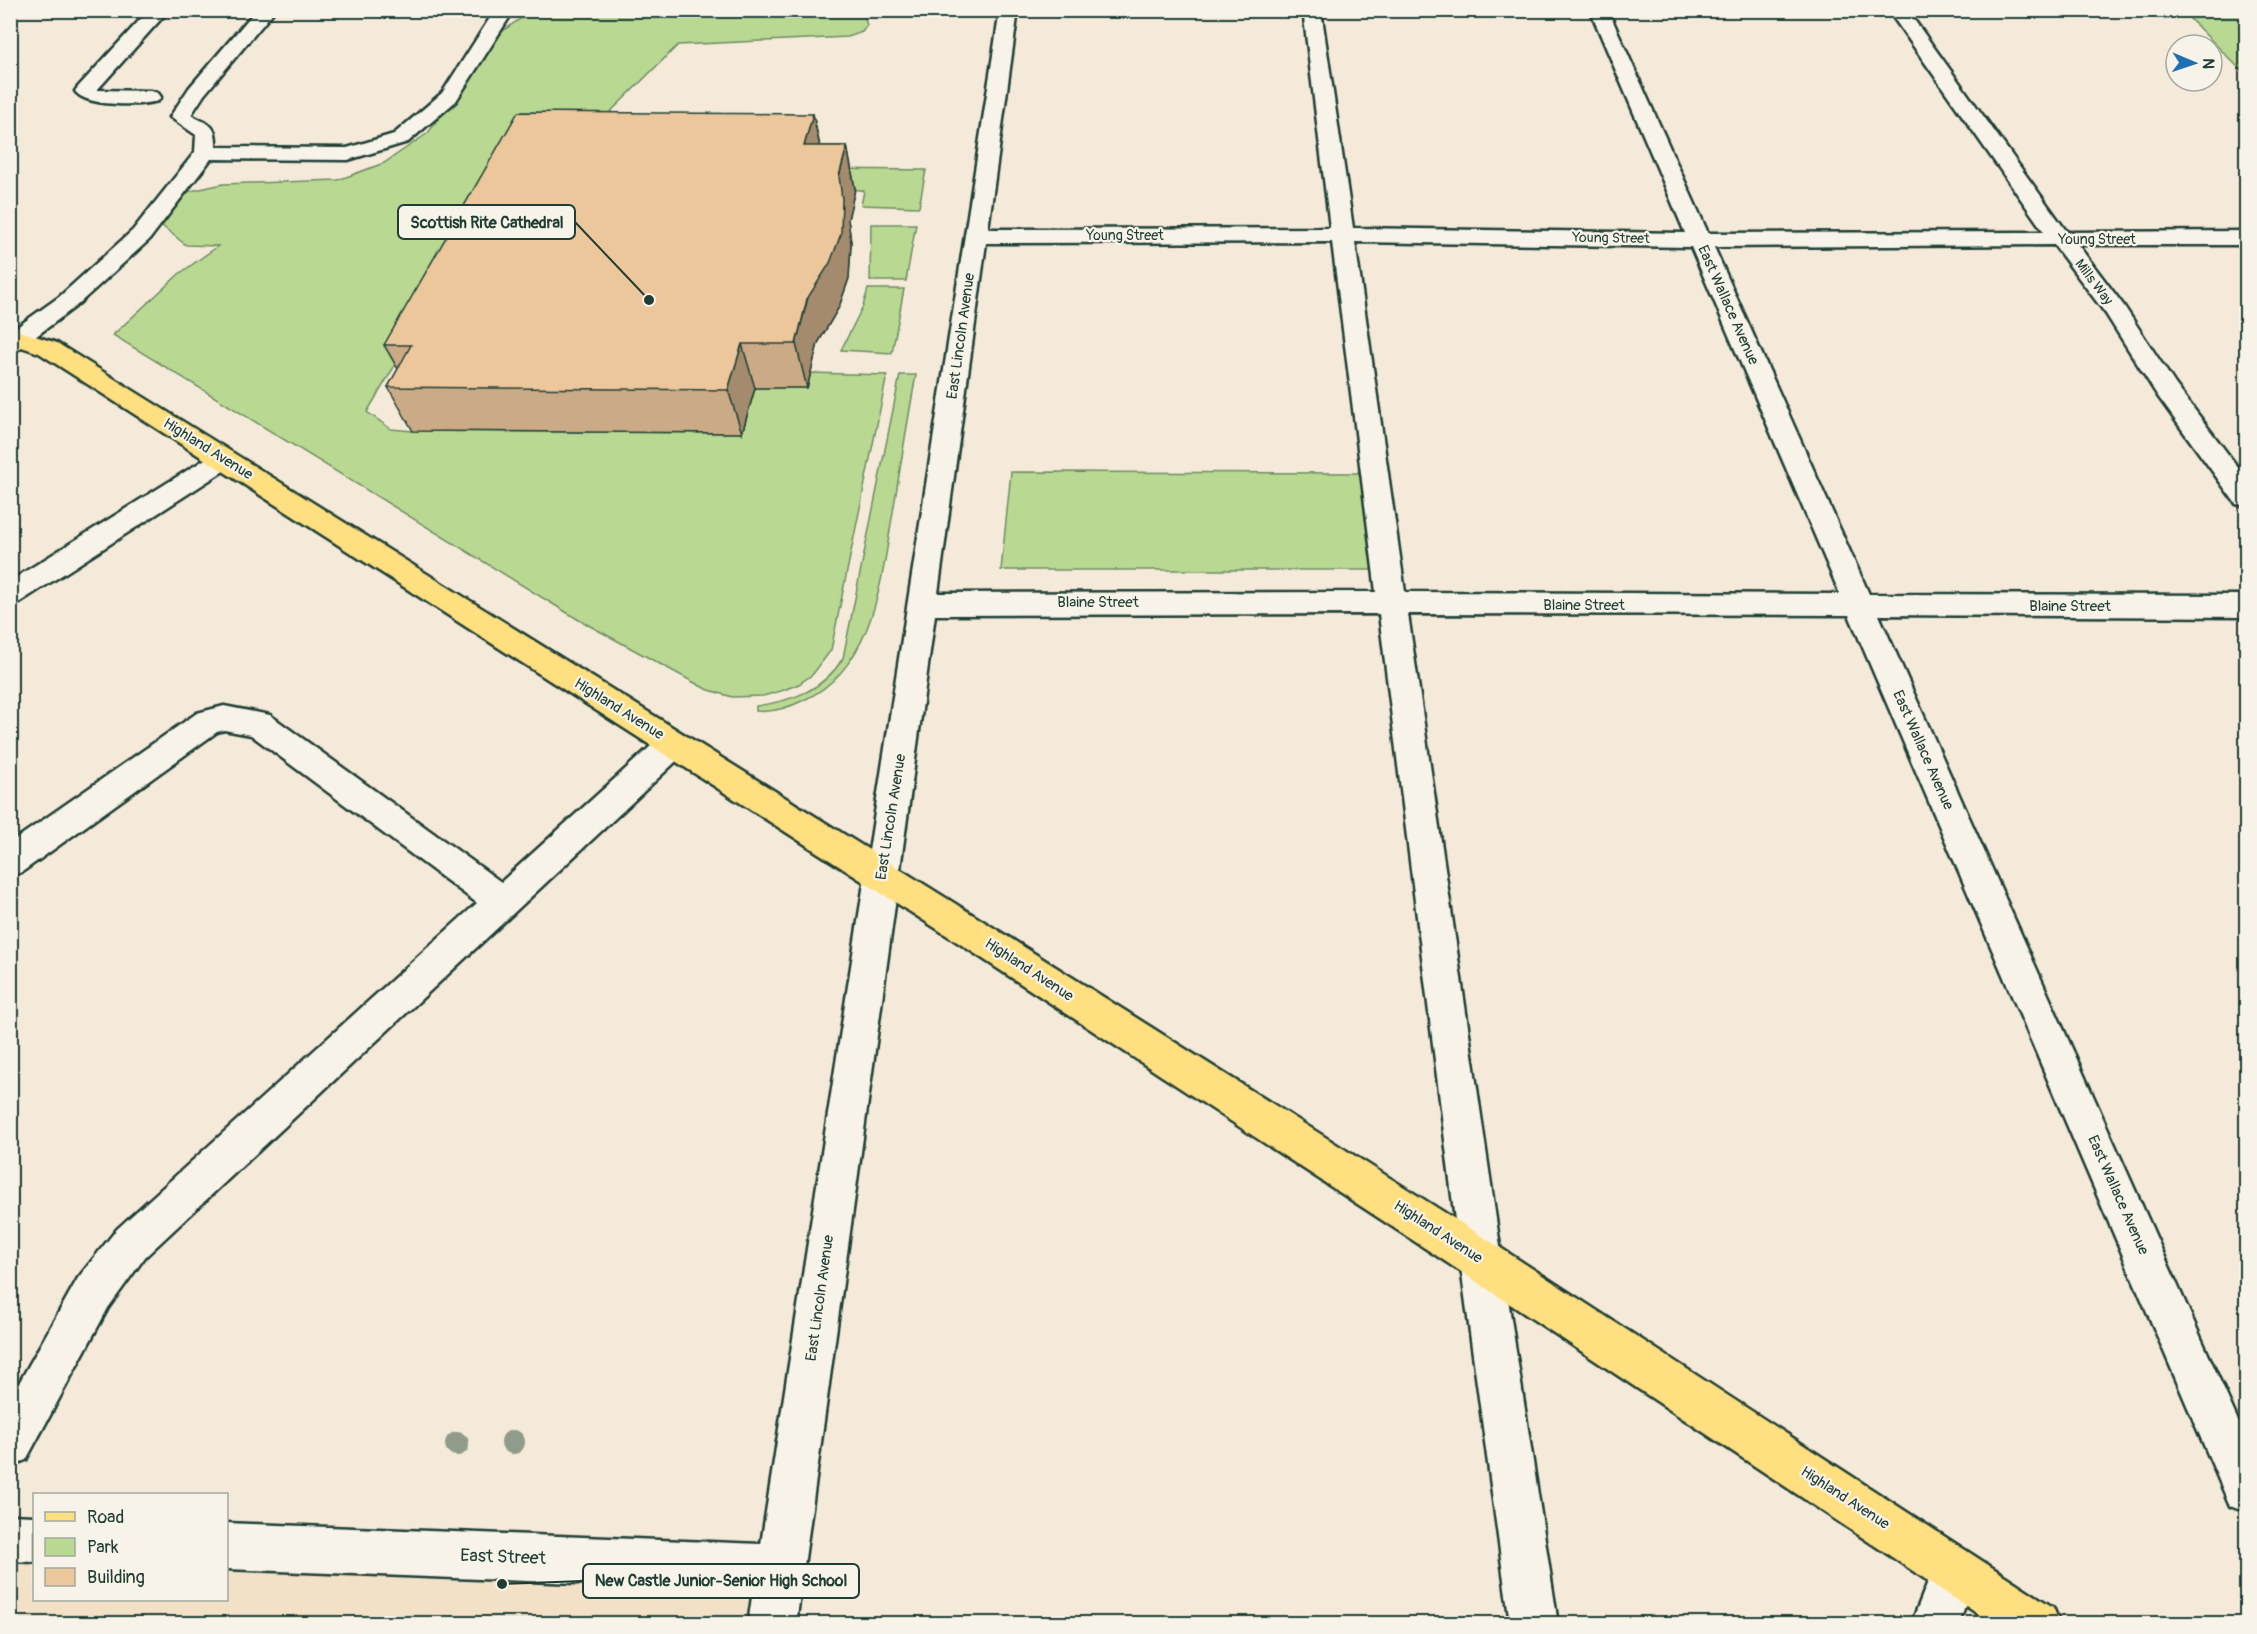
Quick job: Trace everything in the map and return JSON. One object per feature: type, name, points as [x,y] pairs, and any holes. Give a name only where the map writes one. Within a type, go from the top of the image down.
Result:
[{"type":"main road","name":"Highland Avenue","points":[[13,339],[48,348],[882,875],[1481,1260],[2036,1623]]},
{"type":"street","points":[[151,97],[92,96],[85,91],[159,10]]},
{"type":"street","points":[[13,339],[67,302],[141,235],[205,153],[206,132],[180,117],[196,92],[266,10]]},
{"type":"street","points":[[205,153],[348,154],[401,138],[449,97],[505,10]]},
{"type":"street","name":"East Lincoln Avenue","points":[[772,1623],[1009,10]]},
{"type":"street","points":[[1312,10],[1481,1260],[1534,1623]]},
{"type":"street","name":"East Wallace Avenue","points":[[1599,10],[2247,1490]]},
{"type":"street","name":"Mills Way","points":[[1897,10],[2019,184],[2116,311],[2166,389],[2247,497]]},
{"type":"street","name":"Young Street","points":[[976,236],[1344,235],[1700,240],[2247,238]]},
{"type":"street","points":[[10,595],[224,459]]},
{"type":"street","name":"Blaine Street","points":[[922,604],[2247,606]]},
{"type":"street","points":[[10,862],[208,722],[224,718],[259,724],[502,902]]},
{"type":"street","points":[[10,1444],[93,1293],[131,1243],[674,744]]},
{"type":"street","points":[[10,1538],[33,1539]]},
{"type":"street","name":"East Street","points":[[228,1546],[780,1568]]},
{"type":"street","points":[[1935,1623],[1955,1570]]},
{"type":"shaded area","points":[[11,1538],[33,1539],[33,1601],[228,1601],[228,1546],[780,1568],[772,1623],[11,1624]]},
{"type":"green space","points":[[554,10],[858,10],[864,16],[867,25],[862,32],[848,37],[678,45],[594,128],[527,145],[367,412],[391,429],[413,431],[742,433],[755,388],[807,388],[810,373],[887,375],[831,650],[813,674],[799,684],[781,691],[763,696],[732,697],[706,689],[579,620],[113,335],[179,274],[218,246],[186,245],[157,222],[182,193],[223,184],[338,180],[384,163],[428,133],[501,32],[523,17]]},
{"type":"green space","points":[[2183,12],[2246,12],[2246,75],[2224,53],[2224,33],[2204,33]]},
{"type":"green space","points":[[819,169],[926,170],[919,207],[861,205],[864,191],[855,189]]},
{"type":"green space","points":[[871,224],[916,224],[906,281],[870,281]]},
{"type":"green space","points":[[868,289],[904,289],[892,353],[841,350],[863,306]]},
{"type":"green space","points":[[900,375],[916,375],[885,560],[872,616],[861,642],[847,665],[828,685],[786,708],[756,711],[756,706],[782,701],[817,686],[843,658]]},
{"type":"green space","points":[[1361,455],[1378,570],[1001,570],[1011,472],[1358,473]]},
{"type":"building","points":[[518,112],[813,114],[804,146],[847,146],[839,176],[842,199],[841,234],[830,263],[807,299],[796,344],[742,344],[728,390],[388,387],[411,345],[384,345]]},
{"type":"place","name":"Scottish Rite Cathedral","points":[[649,300]]},
{"type":"place","name":"New Castle Junior-Senior High School","points":[[502,1584]]}]
